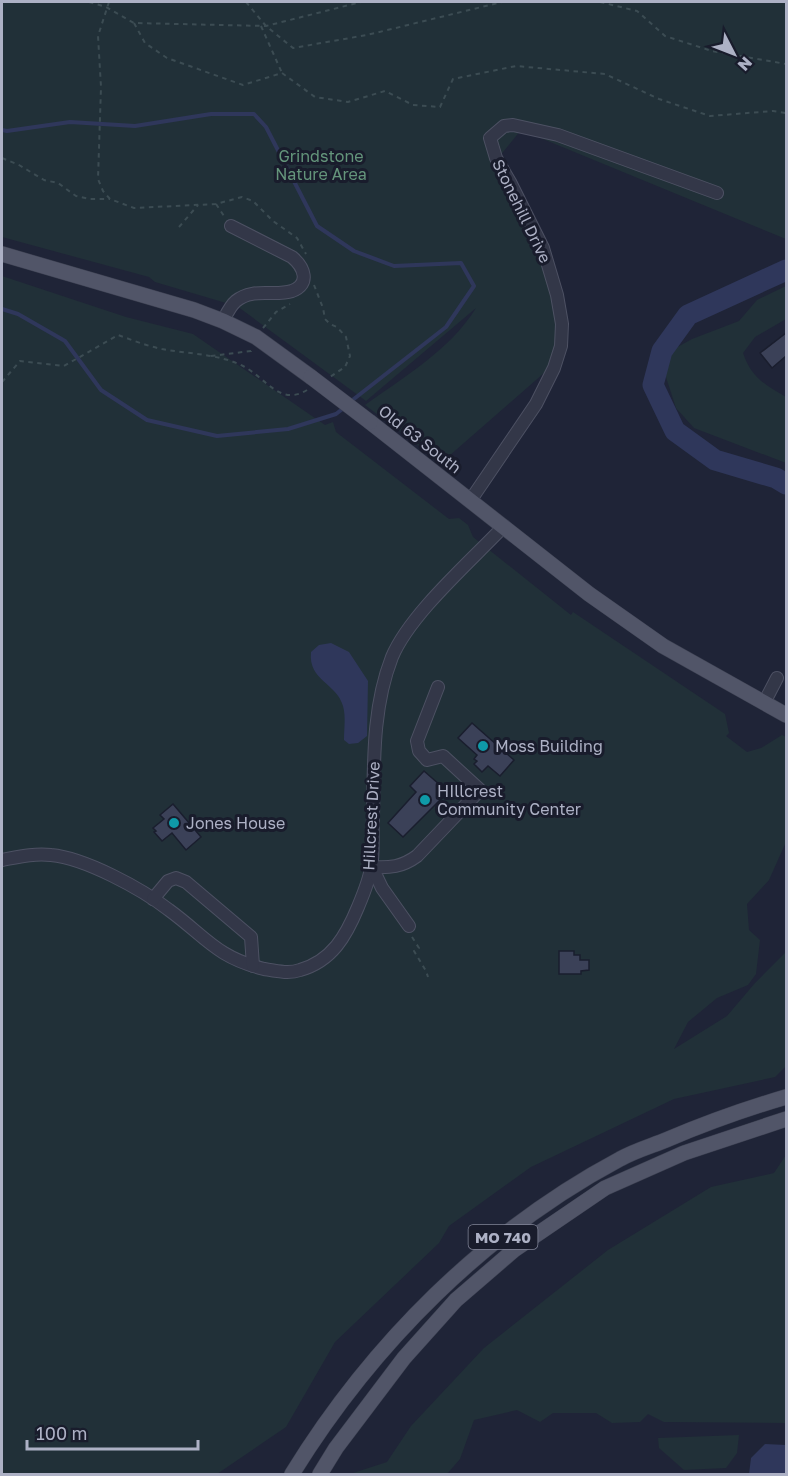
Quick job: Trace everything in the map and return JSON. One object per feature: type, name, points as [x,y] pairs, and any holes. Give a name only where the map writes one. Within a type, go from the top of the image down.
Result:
[{"type":"main road","name":"Old 63 South","points":[[2,254],[194,310],[223,321],[256,338],[370,422],[589,594],[663,646],[786,715]]},
{"type":"main road","name":"MO 740","points":[[292,1474],[309,1447],[368,1368],[417,1312],[463,1269],[540,1207],[621,1158],[736,1112],[786,1097]]},
{"type":"main road","name":"MO 740","points":[[320,1474],[336,1448],[404,1358],[456,1300],[514,1250],[605,1188],[684,1153],[786,1119]]},
{"type":"street","name":"Stonehill Drive","points":[[470,501],[536,404],[554,368],[561,346],[560,314],[543,248],[496,158],[490,138],[504,126],[513,125],[558,135],[717,193]]},
{"type":"street","points":[[223,321],[236,301],[251,294],[293,290],[300,285],[303,277],[301,264],[292,257],[231,226]]},
{"type":"street","name":"Hillcrest Drive","points":[[2,860],[23,855],[52,855],[109,874],[153,898],[220,952],[253,966],[272,971],[293,972],[312,967],[328,957],[340,944],[351,926],[372,867],[377,723],[380,694],[393,655],[411,626],[429,604],[504,526]]},
{"type":"street","points":[[764,702],[777,678]]},
{"type":"street","points":[[409,926],[382,888],[372,867],[392,868],[405,864],[417,856],[480,790],[443,756],[427,760],[419,752],[417,741],[438,687]]},
{"type":"street","points":[[153,898],[168,881],[176,878],[186,882],[251,937],[253,966]]},
{"type":"path","points":[[89,2],[106,7],[134,23],[266,26],[362,2]]},
{"type":"path","points":[[109,2],[98,36],[101,87],[98,179],[103,191],[110,199]]},
{"type":"path","points":[[246,2],[266,26],[293,48],[366,35],[502,2]]},
{"type":"path","points":[[600,2],[637,11],[665,36],[712,51],[786,64]]},
{"type":"path","points":[[134,23],[146,43],[168,58],[243,85],[282,73]]},
{"type":"path","points":[[260,25],[282,73],[315,97],[348,102],[385,92],[412,105],[440,107],[453,79],[516,66],[605,74],[659,99],[710,116],[772,111],[786,113]]},
{"type":"path","points":[[2,158],[44,180],[58,183],[76,196],[110,199],[134,208],[216,204],[242,197],[253,201],[273,221],[297,238],[306,255]]},
{"type":"path","points":[[216,204],[231,226]]},
{"type":"path","points":[[179,227],[198,205]]},
{"type":"path","points":[[2,382],[20,361],[64,366],[118,335],[159,348],[230,360],[247,368],[272,388],[288,396],[296,396],[315,382],[345,367],[350,356],[346,337],[325,319],[313,279],[309,284]]},
{"type":"path","points":[[208,356],[251,351],[256,338],[276,312],[294,300]]},
{"type":"path","points":[[409,926],[410,934],[419,948],[414,951],[428,977]]},
{"type":"green space","name":"Grindstone Nature Area","points":[[2,2],[786,2],[786,239],[521,130],[495,162],[547,268],[561,341],[552,366],[441,463],[365,405],[440,350],[476,308],[366,401],[230,301],[226,303],[155,282],[149,277],[2,237]]},
{"type":"green space","points":[[2,276],[126,317],[193,334],[325,425],[333,422],[336,432],[449,519],[459,518],[468,525],[473,537],[571,615],[573,612],[725,714],[729,733],[726,736],[747,752],[761,748],[782,735],[786,737],[786,842],[769,880],[747,904],[749,930],[760,940],[756,974],[748,985],[717,998],[688,1022],[674,1049],[727,1016],[786,952],[786,1066],[775,1077],[674,1099],[531,1167],[449,1226],[439,1243],[335,1342],[286,1427],[217,1474],[2,1474]]},
{"type":"green space","points":[[786,286],[786,319],[755,337],[743,353],[750,368],[760,380],[786,397],[786,463],[694,428],[676,408],[664,371],[674,349],[692,339],[739,321],[757,300]]},
{"type":"green space","points":[[786,1155],[786,1423],[664,1422],[648,1414],[640,1422],[612,1423],[596,1413],[553,1413],[540,1422],[517,1410],[474,1420],[460,1459],[447,1474],[350,1474],[387,1462],[411,1426],[484,1348],[608,1250],[711,1187],[774,1173]]},
{"type":"green space","points":[[739,1435],[737,1453],[726,1468],[684,1470],[659,1448],[658,1438]]},
{"type":"water","points":[[331,643],[349,652],[368,681],[367,736],[358,743],[349,744],[344,740],[344,714],[340,698],[318,676],[311,662],[311,652],[319,645]]},
{"type":"water","points":[[765,1444],[786,1445],[786,1474],[749,1474],[751,1458]]},
{"type":"building","points":[[786,333],[786,356],[772,368],[760,353]]},
{"type":"building","name":"Moss Building","points":[[472,723],[514,760],[500,776],[488,766],[482,772],[474,764],[477,761],[474,759],[477,755],[458,738]]},
{"type":"building","name":"HIllcrest Community Center","points":[[424,771],[448,792],[403,837],[388,823],[416,792],[410,786]]},
{"type":"building","name":"Jones House","points":[[173,804],[201,837],[186,850],[172,833],[162,841],[154,832],[156,831],[153,828],[164,819],[160,815]]},
{"type":"building","points":[[559,951],[574,951],[574,955],[580,955],[580,960],[589,960],[589,970],[581,971],[581,974],[559,974]]},
{"type":"waterway","points":[[2,130],[70,122],[135,126],[211,114],[254,114],[266,127],[317,226],[354,251],[394,266],[461,263],[474,286],[446,327],[350,402]]},
{"type":"waterway","points":[[786,270],[688,315],[662,351],[653,385],[675,431],[715,460],[776,478],[786,484]]},
{"type":"waterway","points":[[2,309],[18,314],[65,341],[101,390],[147,420],[217,436],[288,429],[336,414],[345,407]]},
{"type":"place","name":"Moss Building","points":[[483,746]]},
{"type":"place","name":"HIllcrest Community Center","points":[[425,800]]},
{"type":"place","name":"Jones House","points":[[174,823]]}]
